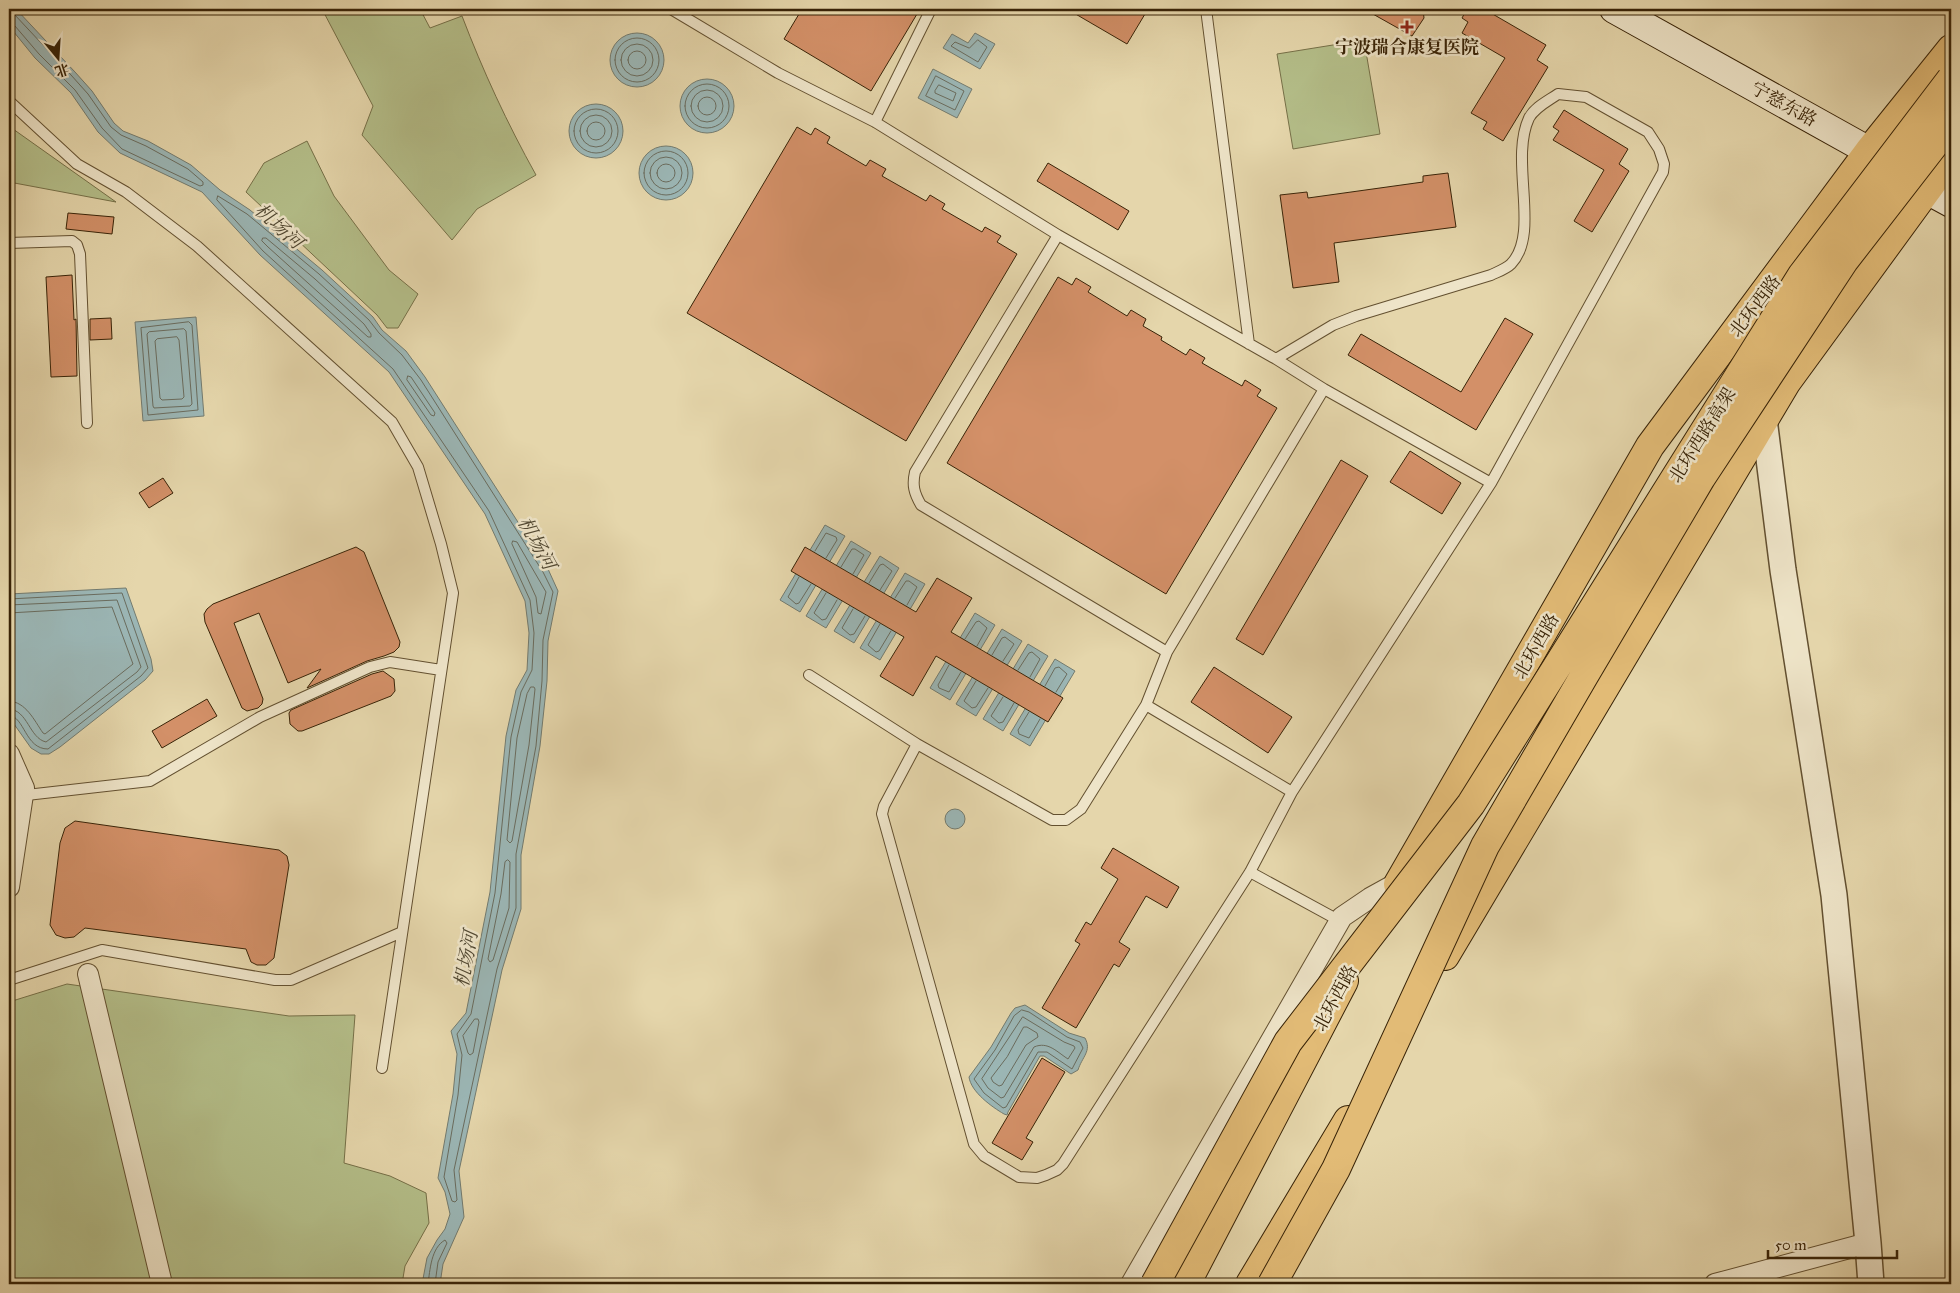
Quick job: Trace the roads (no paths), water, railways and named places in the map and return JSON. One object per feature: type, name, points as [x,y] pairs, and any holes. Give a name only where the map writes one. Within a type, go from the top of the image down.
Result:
[{"type":"main road","name":"宁慈东路","points":[[1614,9],[1869,151],[1951,204]]},
{"type":"main road","name":"北环西路","points":[[1186,1284],[1365,942],[1650,446],[1869,151],[1951,49]]},
{"type":"main road","name":"北环西路高架","points":[[1365,942],[1471,804],[1802,275],[1951,79]]},
{"type":"main road","name":"北环西路高架","points":[[1272,1284],[1336,1169],[1485,846],[1701,478],[1844,261],[1951,123]]},
{"type":"main road","points":[[1250,1284],[1786,383],[1951,157]]},
{"type":"main road","points":[[1155,1284],[1288,1042],[1365,942]]},
{"type":"street","points":[[1764,419],[1783,570],[1834,895],[1871,1284]]},
{"type":"street","points":[[9,754],[24,788],[16,796],[9,887]]},
{"type":"street","points":[[1131,1284],[1342,917],[1370,898],[1399,882]]},
{"type":"street","points":[[88,974],[162,1284]]},
{"type":"street","points":[[1715,1284],[1868,1243]]},
{"type":"lane","points":[[671,9],[778,73],[875,122],[1058,235],[1491,483]]},
{"type":"lane","points":[[875,122],[931,9]]},
{"type":"lane","points":[[1206,9],[1249,344]]},
{"type":"lane","points":[[917,744],[884,806],[882,814],[974,1144],[984,1156],[1018,1177],[1037,1178],[1057,1170],[1063,1164],[1250,872],[1292,792],[1491,483],[1663,172],[1664,164],[1659,149],[1648,132],[1586,97],[1558,94],[1535,110],[1529,119],[1521,148],[1524,234],[1520,251],[1510,265],[1491,275],[1356,316],[1333,325],[1276,359]]},
{"type":"lane","points":[[9,101],[77,164],[126,192],[198,246],[392,422],[418,467],[441,544],[452,592],[382,1068]]},
{"type":"lane","points":[[1058,235],[915,472],[913,482],[916,496],[921,505],[1167,652]]},
{"type":"lane","points":[[9,243],[72,242],[78,245],[80,254],[86,423]]},
{"type":"lane","points":[[809,675],[917,744],[1052,820],[1066,820],[1081,809],[1146,705],[1167,652],[1324,389]]},
{"type":"lane","points":[[16,796],[150,781],[260,717],[370,667],[390,662],[441,670]]},
{"type":"lane","points":[[1146,705],[1292,792]]},
{"type":"lane","points":[[1250,872],[1340,921]]},
{"type":"lane","points":[[9,980],[102,950],[275,980],[291,980],[402,932]]},
{"type":"water","points":[[9,9],[16,9],[75,72],[92,91],[114,123],[123,131],[148,141],[191,165],[220,190],[250,210],[322,270],[373,317],[382,330],[406,351],[425,377],[548,569],[558,591],[548,641],[547,681],[540,746],[521,855],[521,909],[502,970],[459,1171],[464,1217],[443,1264],[440,1284],[422,1284],[427,1258],[445,1229],[450,1214],[445,1192],[438,1178],[453,1094],[457,1054],[451,1031],[466,1013],[490,892],[506,736],[516,690],[527,670],[529,633],[525,601],[485,514],[389,372],[260,255],[202,192],[120,153],[98,132],[71,93],[35,58],[9,26]]},
{"type":"water","points":[[632,33],[642,33],[652,37],[660,45],[664,60],[660,75],[652,83],[642,87],[632,87],[622,83],[614,75],[610,65],[610,55],[614,45],[622,37]]},
{"type":"water","points":[[975,33],[995,44],[980,69],[943,48],[952,34],[968,43]]},
{"type":"water","points":[[933,69],[972,89],[957,118],[918,98]]},
{"type":"water","points":[[702,79],[712,79],[722,83],[730,91],[734,106],[730,121],[722,129],[712,133],[702,133],[692,129],[684,121],[680,111],[680,101],[684,91],[692,83]]},
{"type":"water","points":[[591,104],[601,104],[611,108],[619,116],[623,131],[619,146],[611,154],[601,158],[591,158],[581,154],[573,146],[569,136],[569,126],[573,116],[581,108]]},
{"type":"water","points":[[661,146],[671,146],[681,150],[689,158],[693,173],[689,188],[681,196],[671,200],[661,200],[651,196],[643,188],[639,178],[639,168],[643,158],[651,150]]},
{"type":"water","points":[[196,317],[204,416],[143,421],[135,322]]},
{"type":"water","points":[[825,525],[845,536],[800,612],[780,600]]},
{"type":"water","points":[[851,541],[871,553],[826,628],[806,616]]},
{"type":"water","points":[[880,556],[899,568],[854,643],[834,631]]},
{"type":"water","points":[[905,573],[925,584],[880,660],[860,648]]},
{"type":"water","points":[[126,588],[151,659],[153,671],[145,680],[60,747],[49,754],[41,754],[31,748],[9,717],[9,594]]},
{"type":"water","points":[[975,613],[995,625],[950,700],[930,688]]},
{"type":"water","points":[[1002,629],[1022,641],[976,716],[956,704]]},
{"type":"water","points":[[1028,644],[1048,656],[1003,731],[983,719]]},
{"type":"water","points":[[1055,659],[1075,671],[1030,746],[1010,734]]},
{"type":"water","points":[[955,809],[962,812],[965,819],[962,826],[955,829],[948,826],[945,819],[948,812]]},
{"type":"water","points":[[1025,1005],[1069,1033],[1085,1038],[1087,1050],[1078,1070],[1071,1074],[1044,1056],[1040,1056],[1007,1115],[978,1093],[969,1077],[991,1047],[1011,1013],[1015,1008]]},
{"type":"place","name":"宁波瑞合康复医院","points":[[1407,27]]},
{"type":"water label","name":"机场河","points":[[279,226]]},
{"type":"water label","name":"机场河","points":[[537,543]]},
{"type":"water label","name":"机场河","points":[[466,959]]}]
